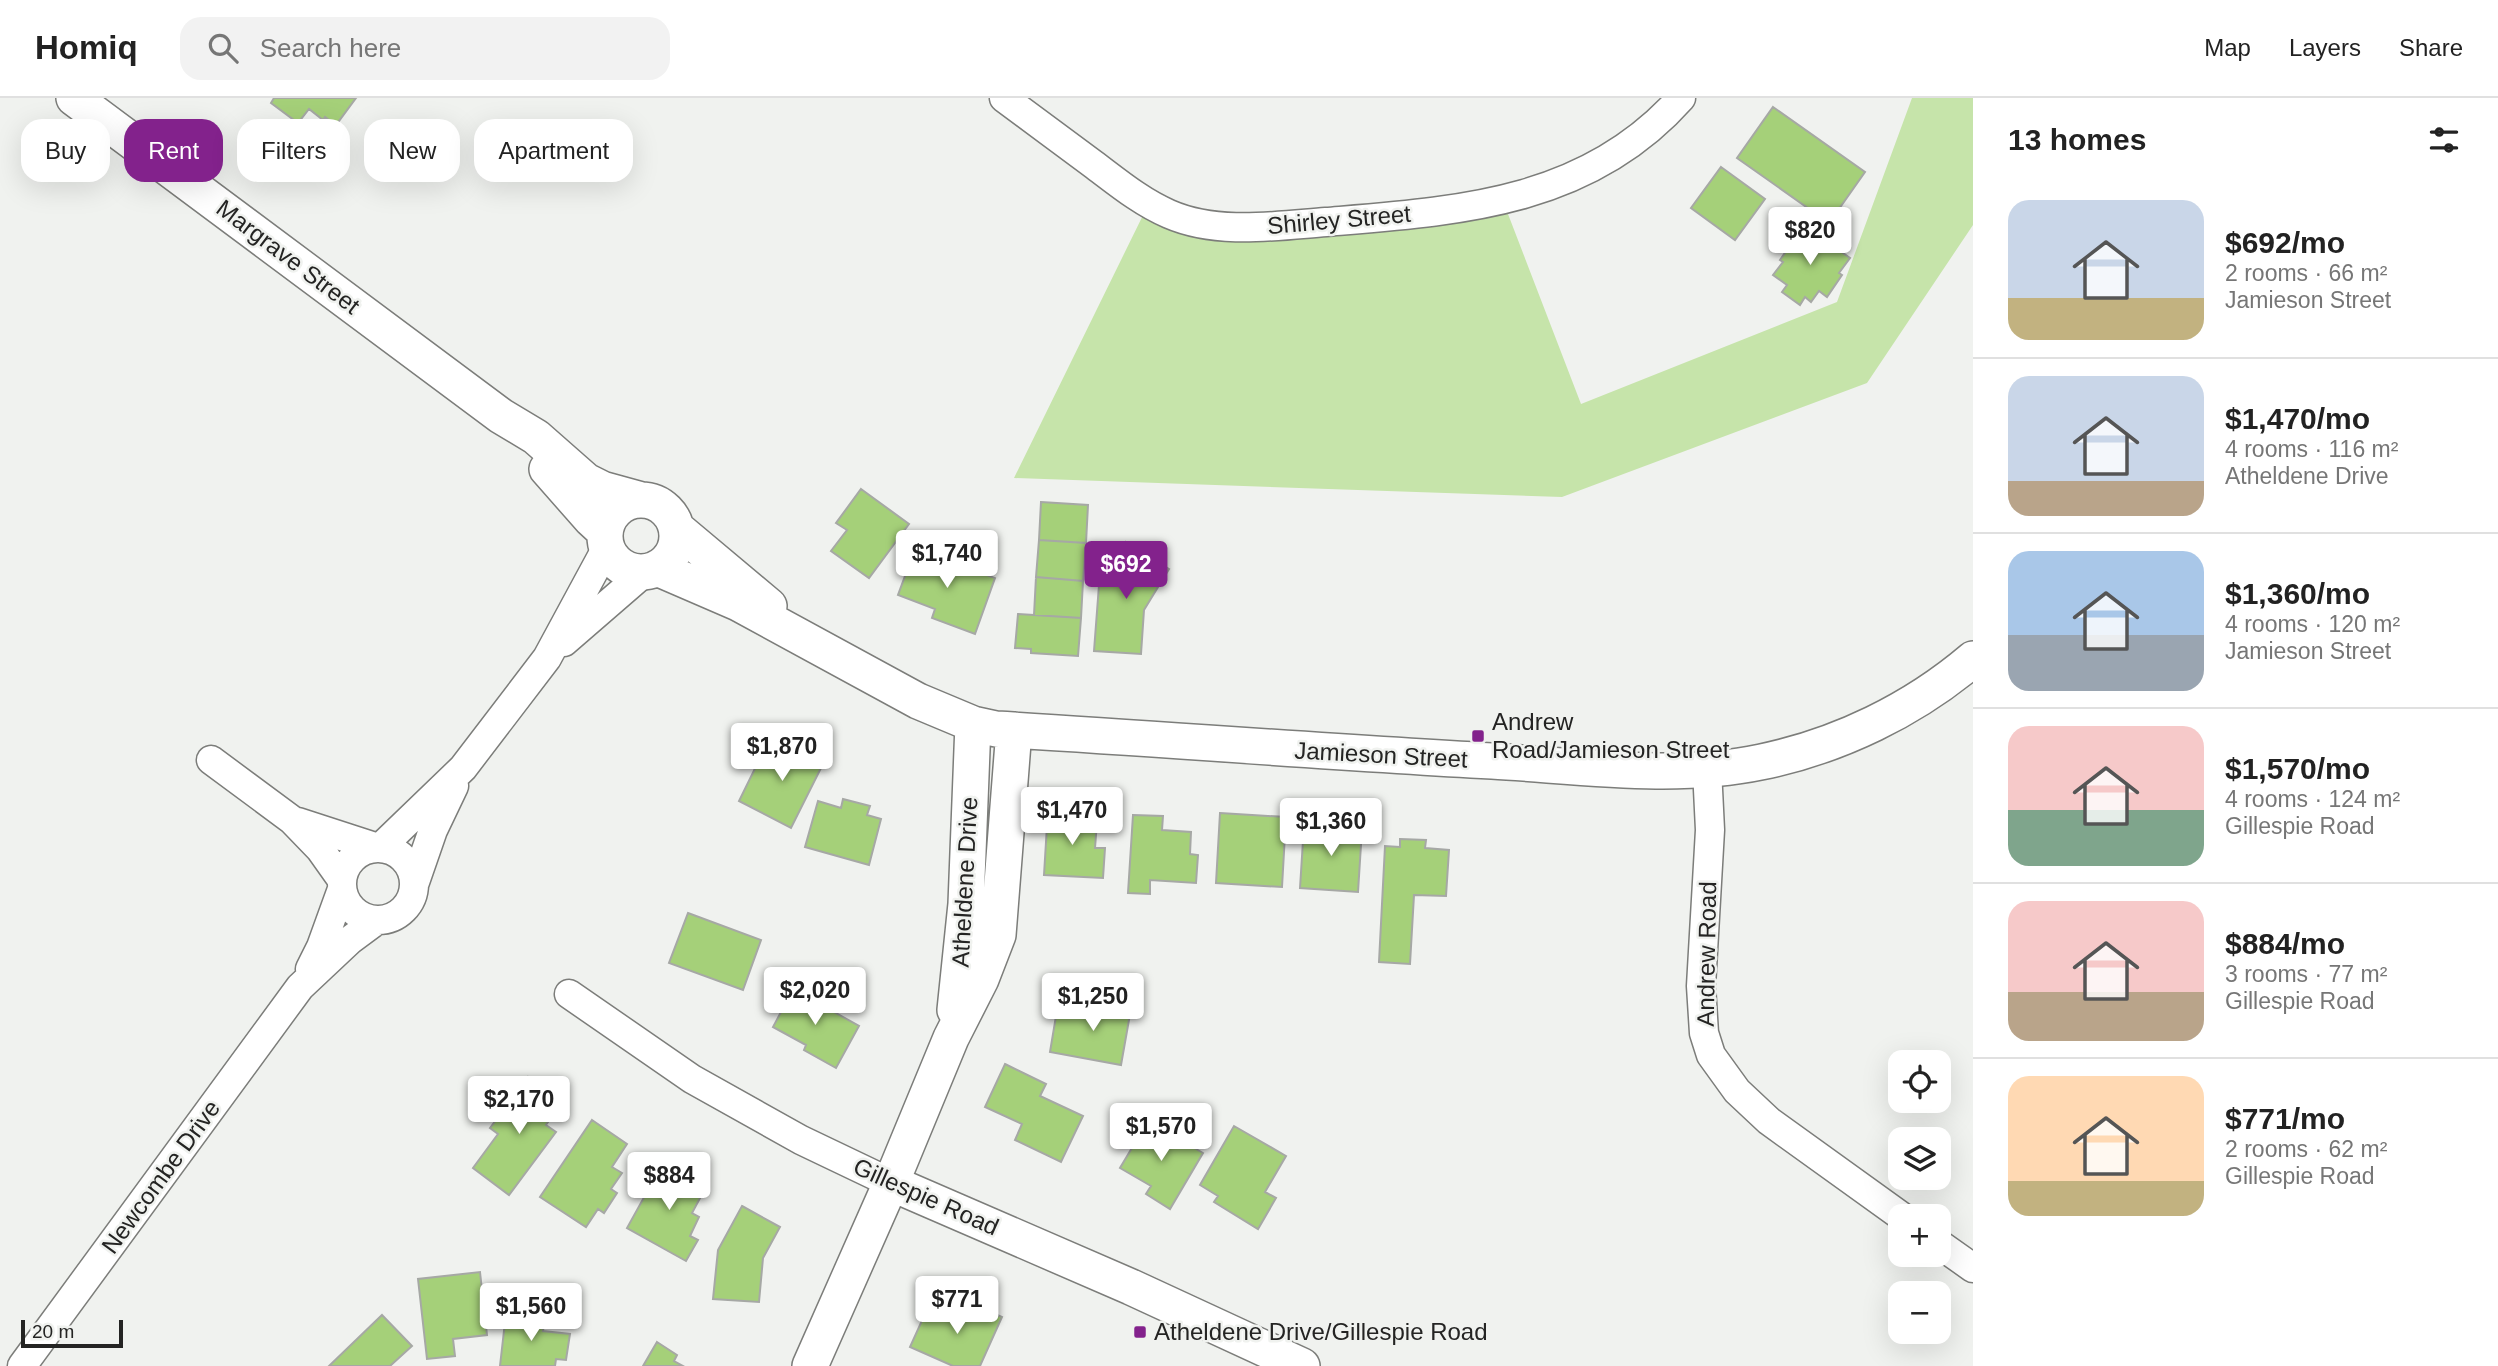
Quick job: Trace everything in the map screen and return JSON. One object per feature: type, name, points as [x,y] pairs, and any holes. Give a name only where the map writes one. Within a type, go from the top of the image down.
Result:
[{"type":"street","name":"Margrave Street","points":[[74,98],[501,416],[536,437],[586,481],[602,489],[642,500]]},
{"type":"street","name":"Shirley Street","points":[[1004,98],[1129,191],[1170,214],[1191,221],[1252,227],[1439,212],[1503,201],[1550,187],[1598,166],[1634,142],[1681,98]]},
{"type":"street","name":"Margrave Street","points":[[501,416],[606,539]]},
{"type":"street","points":[[342,885],[346,868],[352,858],[363,851],[377,848],[463,768],[547,658],[606,539],[612,515],[620,507],[642,500],[664,508],[677,527],[815,644]]},
{"type":"street","points":[[547,658],[651,569],[667,561],[674,551],[677,527]]},
{"type":"street","points":[[606,539],[614,559],[623,566],[634,570],[651,569],[738,603],[918,701],[973,724]]},
{"type":"street","name":"Jamieson Street","points":[[973,724],[1014,730],[1273,749],[1626,768],[1707,769],[1759,762],[1802,752],[1842,738],[1885,719],[1973,659]]},
{"type":"street","name":"Atheldene Drive","points":[[951,1038],[966,904],[973,724]]},
{"type":"street","name":"Atheldene Drive","points":[[810,1366],[998,935],[1014,730]]},
{"type":"street","points":[[211,760],[292,820],[320,849],[342,885],[346,901],[354,911],[365,918],[377,920],[400,913],[408,904],[432,830],[463,768]]},
{"type":"street","name":"Andrew Road","points":[[1707,769],[1710,830],[1701,986],[1704,1033],[1711,1055],[1737,1091],[1769,1121],[1888,1207]]},
{"type":"street","points":[[292,820],[393,851],[404,858],[415,882]]},
{"type":"street","name":"Newcombe Drive","points":[[22,1366],[300,987],[321,947],[342,885]]},
{"type":"street","name":"Newcombe Drive","points":[[300,987],[350,940],[377,920]]},
{"type":"street","name":"Gillespie Road","points":[[569,994],[692,1079],[801,1140],[1300,1366]]},
{"type":"street","points":[[1951,1252],[1973,1268]]},
{"type":"green space","points":[[1912,98],[1973,98],[1973,225],[1867,383],[1562,497],[1014,478],[1149,203],[1190,221],[1503,201],[1581,404],[1837,302]]},
{"type":"building","points":[[274,98],[356,98],[340,119],[322,119],[309,109],[301,119],[293,119],[271,103]]},
{"type":"building","points":[[1773,107],[1865,172],[1829,223],[1737,158]]},
{"type":"building","points":[[1721,167],[1765,199],[1735,240],[1691,208]]},
{"type":"building","points":[[1804,225],[1850,258],[1827,297],[1819,291],[1811,302],[1805,297],[1800,305],[1782,292],[1787,285],[1773,275]]},
{"type":"building","points":[[861,489],[909,524],[869,578],[831,551],[847,530],[836,523]]},
{"type":"building","points":[[1041,502],[1088,505],[1086,543],[1039,540]]},
{"type":"building","points":[[1039,540],[1086,543],[1083,581],[1036,577]]},
{"type":"building","points":[[1126,542],[1169,569],[1144,610],[1141,654],[1094,651],[1099,585]]},
{"type":"building","points":[[915,549],[995,578],[975,634],[932,618],[935,609],[898,595]]},
{"type":"building","points":[[1036,577],[1083,581],[1081,618],[1034,615]]},
{"type":"building","points":[[1018,614],[1081,618],[1078,656],[1031,653],[1031,649],[1015,648]]},
{"type":"building","points":[[767,744],[795,758],[802,746],[826,758],[791,828],[739,801]]},
{"type":"building","points":[[843,799],[870,806],[867,815],[881,819],[869,865],[805,847],[818,801],[841,808]]},
{"type":"building","points":[[1048,809],[1075,811],[1074,820],[1097,822],[1095,848],[1105,848],[1103,878],[1044,875]]},
{"type":"building","points":[[1220,813],[1286,817],[1282,887],[1216,883]]},
{"type":"building","points":[[1133,815],[1163,816],[1162,830],[1191,832],[1190,854],[1198,855],[1196,883],[1150,880],[1150,894],[1128,893]]},
{"type":"building","points":[[1304,825],[1362,829],[1358,892],[1300,888]]},
{"type":"building","points":[[1400,839],[1426,840],[1425,848],[1449,850],[1446,896],[1414,895],[1410,964],[1379,962],[1385,846],[1400,847]]},
{"type":"building","points":[[688,913],[761,940],[743,990],[669,963]]},
{"type":"building","points":[[788,986],[859,1026],[836,1068],[804,1050],[806,1045],[773,1027],[781,1012],[775,1009]]},
{"type":"building","points":[[1109,999],[1132,1003],[1121,1065],[1050,1052],[1057,1010],[1087,1015],[1089,1004],[1107,1007]]},
{"type":"building","points":[[1005,1064],[1046,1084],[1040,1096],[1083,1116],[1061,1162],[1015,1140],[1022,1124],[985,1107]]},
{"type":"building","points":[[528,1077],[562,1102],[546,1125],[556,1132],[509,1195],[473,1168],[498,1134],[490,1128]]},
{"type":"building","points":[[592,1120],[627,1144],[612,1167],[622,1173],[611,1189],[617,1193],[604,1213],[598,1209],[586,1227],[540,1197]]},
{"type":"building","points":[[1148,1121],[1203,1153],[1170,1209],[1146,1194],[1151,1186],[1120,1168]]},
{"type":"building","points":[[1234,1126],[1286,1156],[1265,1192],[1276,1198],[1258,1229],[1214,1202],[1218,1196],[1200,1185]]},
{"type":"building","points":[[663,1163],[706,1187],[692,1213],[699,1217],[690,1236],[698,1240],[686,1261],[627,1228]]},
{"type":"building","points":[[742,1206],[780,1227],[763,1258],[759,1302],[713,1299],[718,1250]]},
{"type":"building","points":[[480,1272],[487,1335],[453,1339],[455,1356],[427,1359],[418,1279]]},
{"type":"building","points":[[929,1305],[954,1317],[958,1306],[977,1314],[980,1307],[1002,1317],[980,1366],[953,1366],[910,1347]]},
{"type":"building","points":[[506,1313],[545,1318],[543,1331],[570,1334],[566,1360],[556,1359],[555,1366],[500,1366]]},
{"type":"building","points":[[382,1315],[412,1346],[390,1366],[329,1366]]},
{"type":"building","points":[[657,1342],[677,1355],[674,1361],[683,1366],[643,1366]]},
{"type":"place","name":"Andrew Road/Jamieson Street","points":[[1478,736]]},
{"type":"place","name":"Atheldene Drive/Gillespie Road","points":[[1140,1332]]}]
